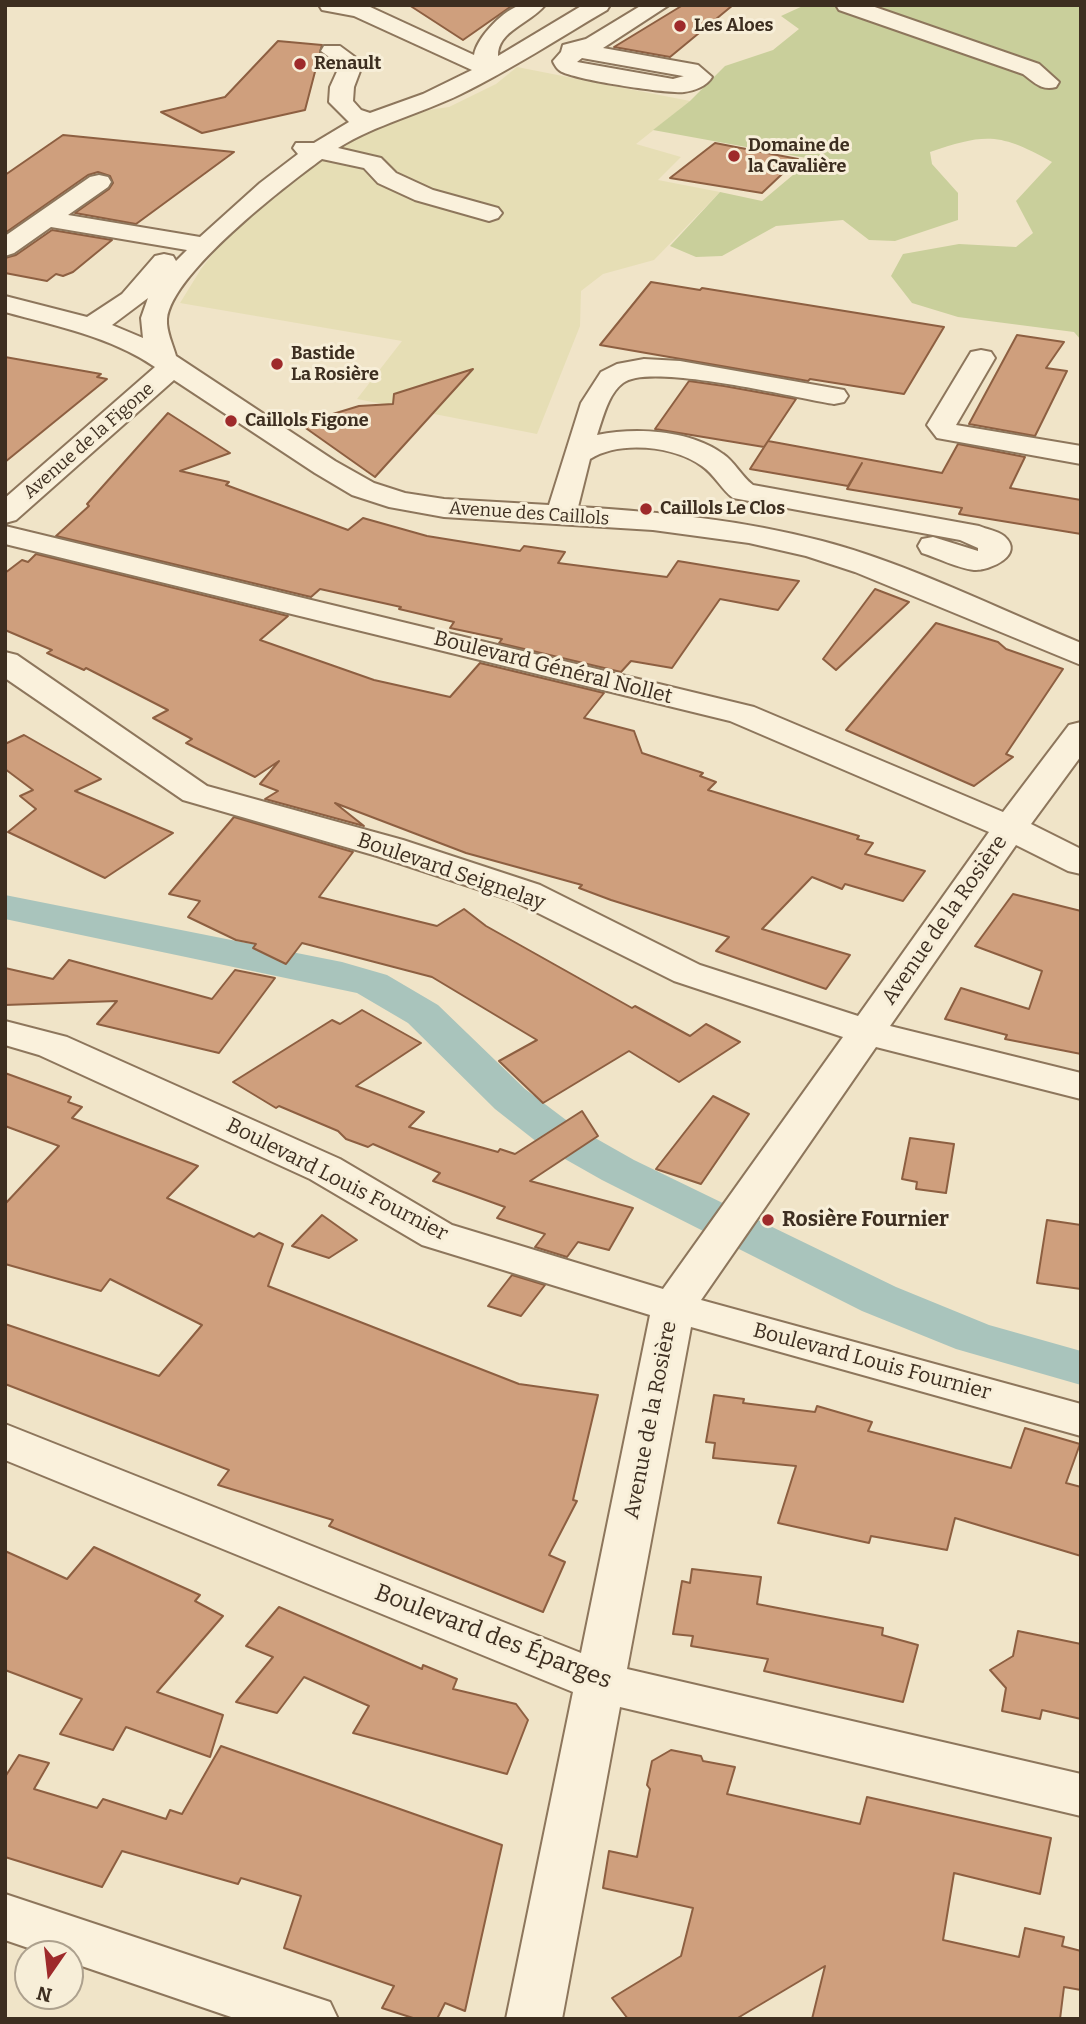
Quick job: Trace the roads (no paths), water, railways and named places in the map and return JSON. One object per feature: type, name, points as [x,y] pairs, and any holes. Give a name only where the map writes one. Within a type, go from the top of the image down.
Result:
[{"type":"street","points":[[330,5],[360,11],[497,58],[578,50],[594,44],[658,5]]},
{"type":"street","points":[[497,58],[485,48],[491,39],[534,5]]},
{"type":"street","points":[[90,326],[115,314],[134,300],[192,243],[307,148],[361,118],[431,98],[497,58],[575,5]]},
{"type":"street","points":[[497,58],[599,5]]},
{"type":"street","points":[[847,5],[1031,69],[1048,82]]},
{"type":"street","points":[[578,50],[690,70],[701,77],[685,85],[673,86],[576,70],[567,66],[564,61],[578,50]]},
{"type":"street","points":[[332,51],[352,63],[342,87],[341,102],[361,118]]},
{"type":"street","points":[[307,148],[372,163],[387,178],[424,195],[489,213]]},
{"type":"street","points":[[5,248],[99,182]]},
{"type":"street","points":[[46,219],[192,243]]},
{"type":"street","points":[[167,364],[154,319],[160,302],[192,243]]},
{"type":"street","name":"Avenue des Caillols","points":[[5,304],[90,326],[147,349],[363,489],[400,501],[444,508],[687,526],[749,534],[814,548],[866,565],[1081,656]]},
{"type":"street","points":[[981,358],[941,425],[947,432],[1081,455]]},
{"type":"street","name":"Avenue de la Figone","points":[[5,514],[167,364]]},
{"type":"street","points":[[561,516],[586,420],[602,388],[609,379],[622,371],[657,367],[680,369],[834,396]]},
{"type":"street","points":[[579,454],[596,444],[612,441],[665,443],[701,453],[716,461],[730,483],[744,492],[968,532],[993,543],[993,556],[976,561],[933,546]]},
{"type":"street","name":"Boulevard Général Nollet","points":[[5,535],[742,714],[1010,828],[1081,863]]},
{"type":"street","name":"Boulevard Seignelay","points":[[5,662],[195,793],[390,848],[527,893],[687,973],[866,1032],[1081,1086]]},
{"type":"street","name":"Avenue de la Rosière","points":[[534,2019],[673,1307],[1010,828],[1081,732]]},
{"type":"street","name":"Boulevard Louis Fournier","points":[[5,1033],[66,1052],[325,1169],[437,1235],[673,1307],[1081,1420]]},
{"type":"street","name":"Boulevard des Éparges","points":[[5,1441],[600,1682],[1081,1795]]},
{"type":"street","points":[[5,1917],[310,2019]]},
{"type":"waterway","points":[[5,907],[342,975],[372,984],[423,1014],[510,1099],[558,1136],[618,1170],[879,1299],[973,1337],[1081,1368]]},
{"type":"place","name":"Les Aloes","points":[[680,26]]},
{"type":"place","name":"Renault","points":[[300,64]]},
{"type":"place","name":"Domaine de la Cavalière","points":[[734,156]]},
{"type":"place","name":"Bastide La Rosière","points":[[277,364]]},
{"type":"place","name":"Caillols Figone","points":[[231,421]]},
{"type":"place","name":"Caillols Le Clos","points":[[646,509]]},
{"type":"place","name":"Rosière Fournier","points":[[768,1220]]}]
